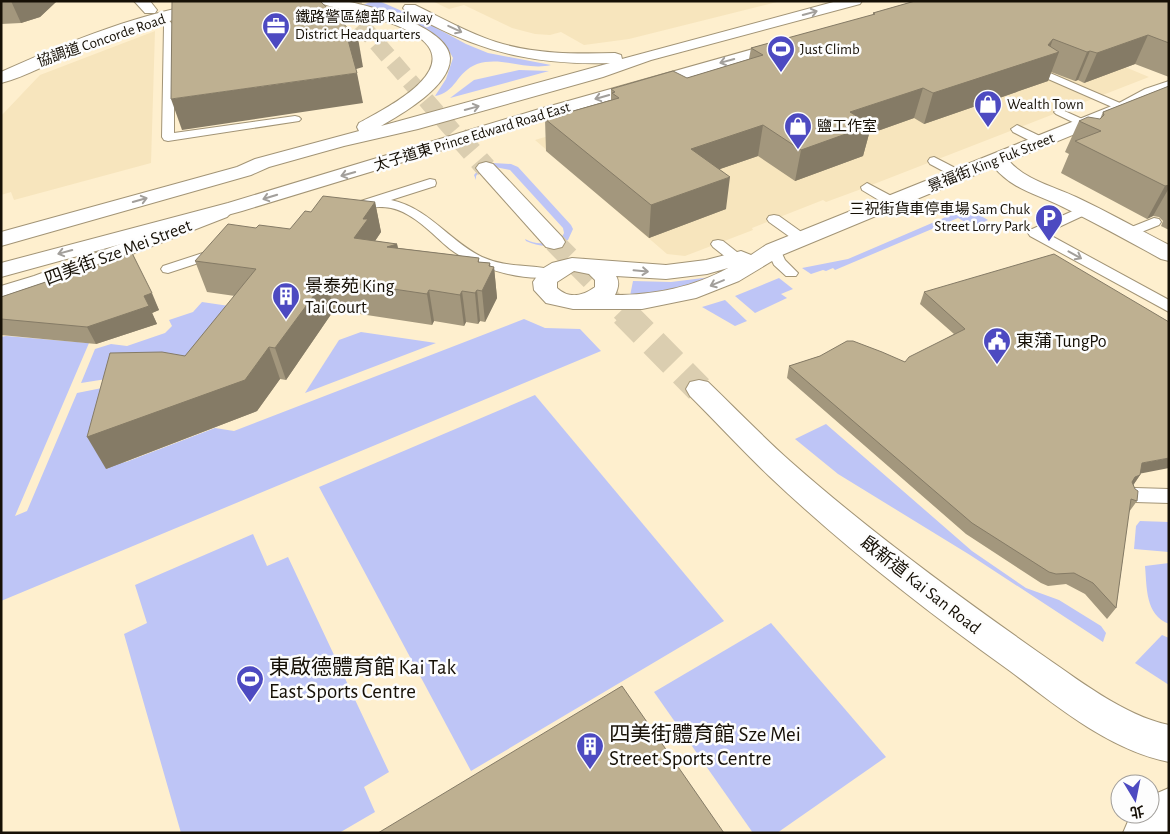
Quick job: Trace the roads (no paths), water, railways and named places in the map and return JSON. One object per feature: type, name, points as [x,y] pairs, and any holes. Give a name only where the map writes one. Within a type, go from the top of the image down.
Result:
[{"type":"main road","name":"協調道 Concorde Road","points":[[1,64],[65,39],[182,1]]},
{"type":"main road","name":"協調道 Concorde Road","points":[[1,78],[75,47],[151,10],[262,1]]},
{"type":"main road","points":[[328,1],[421,31],[434,42],[441,57],[439,73],[422,92],[340,141]]},
{"type":"main road","points":[[395,1],[477,40],[510,50],[540,56],[579,58],[645,57]]},
{"type":"main road","name":"太子道東 Prince Edward Road East","points":[[1,239],[244,171],[262,163],[340,141],[410,125],[597,73],[645,57],[855,1]]},
{"type":"main road","name":"太子道東 Prince Edward Road East","points":[[1,270],[234,207],[428,150],[542,114],[803,40]]},
{"type":"main road","name":"景福街 King Fuk Street","points":[[549,273],[545,279],[544,286],[548,292],[554,298],[575,303],[617,303],[677,296],[704,289],[741,273],[774,250],[1040,142],[1065,137],[1084,124],[1124,108],[1151,93],[1169,86]]},
{"type":"main road","points":[[1124,108],[1169,103]]},
{"type":"main road","points":[[997,159],[1011,175],[1041,191],[1076,205],[1169,254]]},
{"type":"main road","points":[[486,168],[554,242]]},
{"type":"main road","name":"四美街 Sze Mei Street","points":[[1,294],[42,281],[234,207]]},
{"type":"main road","points":[[549,273],[569,265],[666,272],[707,267],[774,250]]},
{"type":"main road","points":[[586,302],[601,295],[608,285],[604,274],[592,267]]},
{"type":"main road","name":"啟新道 Kai San Road","points":[[699,389],[736,428],[814,499],[946,606],[1082,703],[1145,739],[1169,744]]},
{"type":"main road","points":[[1143,833],[1169,808]]},
{"type":"lane","points":[[151,10],[169,26],[168,137],[295,119]]},
{"type":"lane","points":[[1043,72],[1124,108]]},
{"type":"lane","points":[[1060,112],[1084,124]]},
{"type":"lane","points":[[1017,129],[1040,142]]},
{"type":"lane","points":[[934,161],[958,175]]},
{"type":"lane","points":[[336,214],[430,183]]},
{"type":"lane","points":[[867,187],[892,202]]},
{"type":"lane","points":[[354,208],[386,203],[405,207],[467,255],[513,270],[549,273]]},
{"type":"lane","points":[[1076,205],[1035,233],[1169,307]]},
{"type":"lane","points":[[774,219],[802,239]]},
{"type":"lane","points":[[1129,233],[1154,222]]},
{"type":"lane","points":[[718,244],[737,259]]},
{"type":"lane","points":[[168,269],[233,247]]},
{"type":"lane","points":[[774,250],[779,262],[791,272]]},
{"type":"lane","points":[[1136,495],[1169,496]]},
{"type":"tunnel","points":[[353,1],[356,19],[459,138]]},
{"type":"tunnel","points":[[458,136],[486,168]]},
{"type":"tunnel","points":[[554,242],[625,314]]},
{"type":"tunnel","points":[[624,313],[699,389]]},
{"type":"place","name":"鐵路警區總部 Railway District Headquarters","points":[[276,50]]},
{"type":"place","name":"Just Climb","points":[[781,73]]},
{"type":"place","name":"Wealth Town","points":[[988,128]]},
{"type":"place","name":"鹽工作室","points":[[798,150]]},
{"type":"place","name":"三祝街貨車停車場 Sam Chuk Street Lorry Park","points":[[1049,242]]},
{"type":"place","name":"景泰苑 King Tai Court","points":[[286,320]]},
{"type":"place","name":"東蒲 TungPo","points":[[997,365]]},
{"type":"place","name":"東啟德體育館 Kai Tak East Sports Centre","points":[[250,703]]},
{"type":"place","name":"四美街體育館 Sze Mei Street Sports Centre","points":[[590,770]]}]
